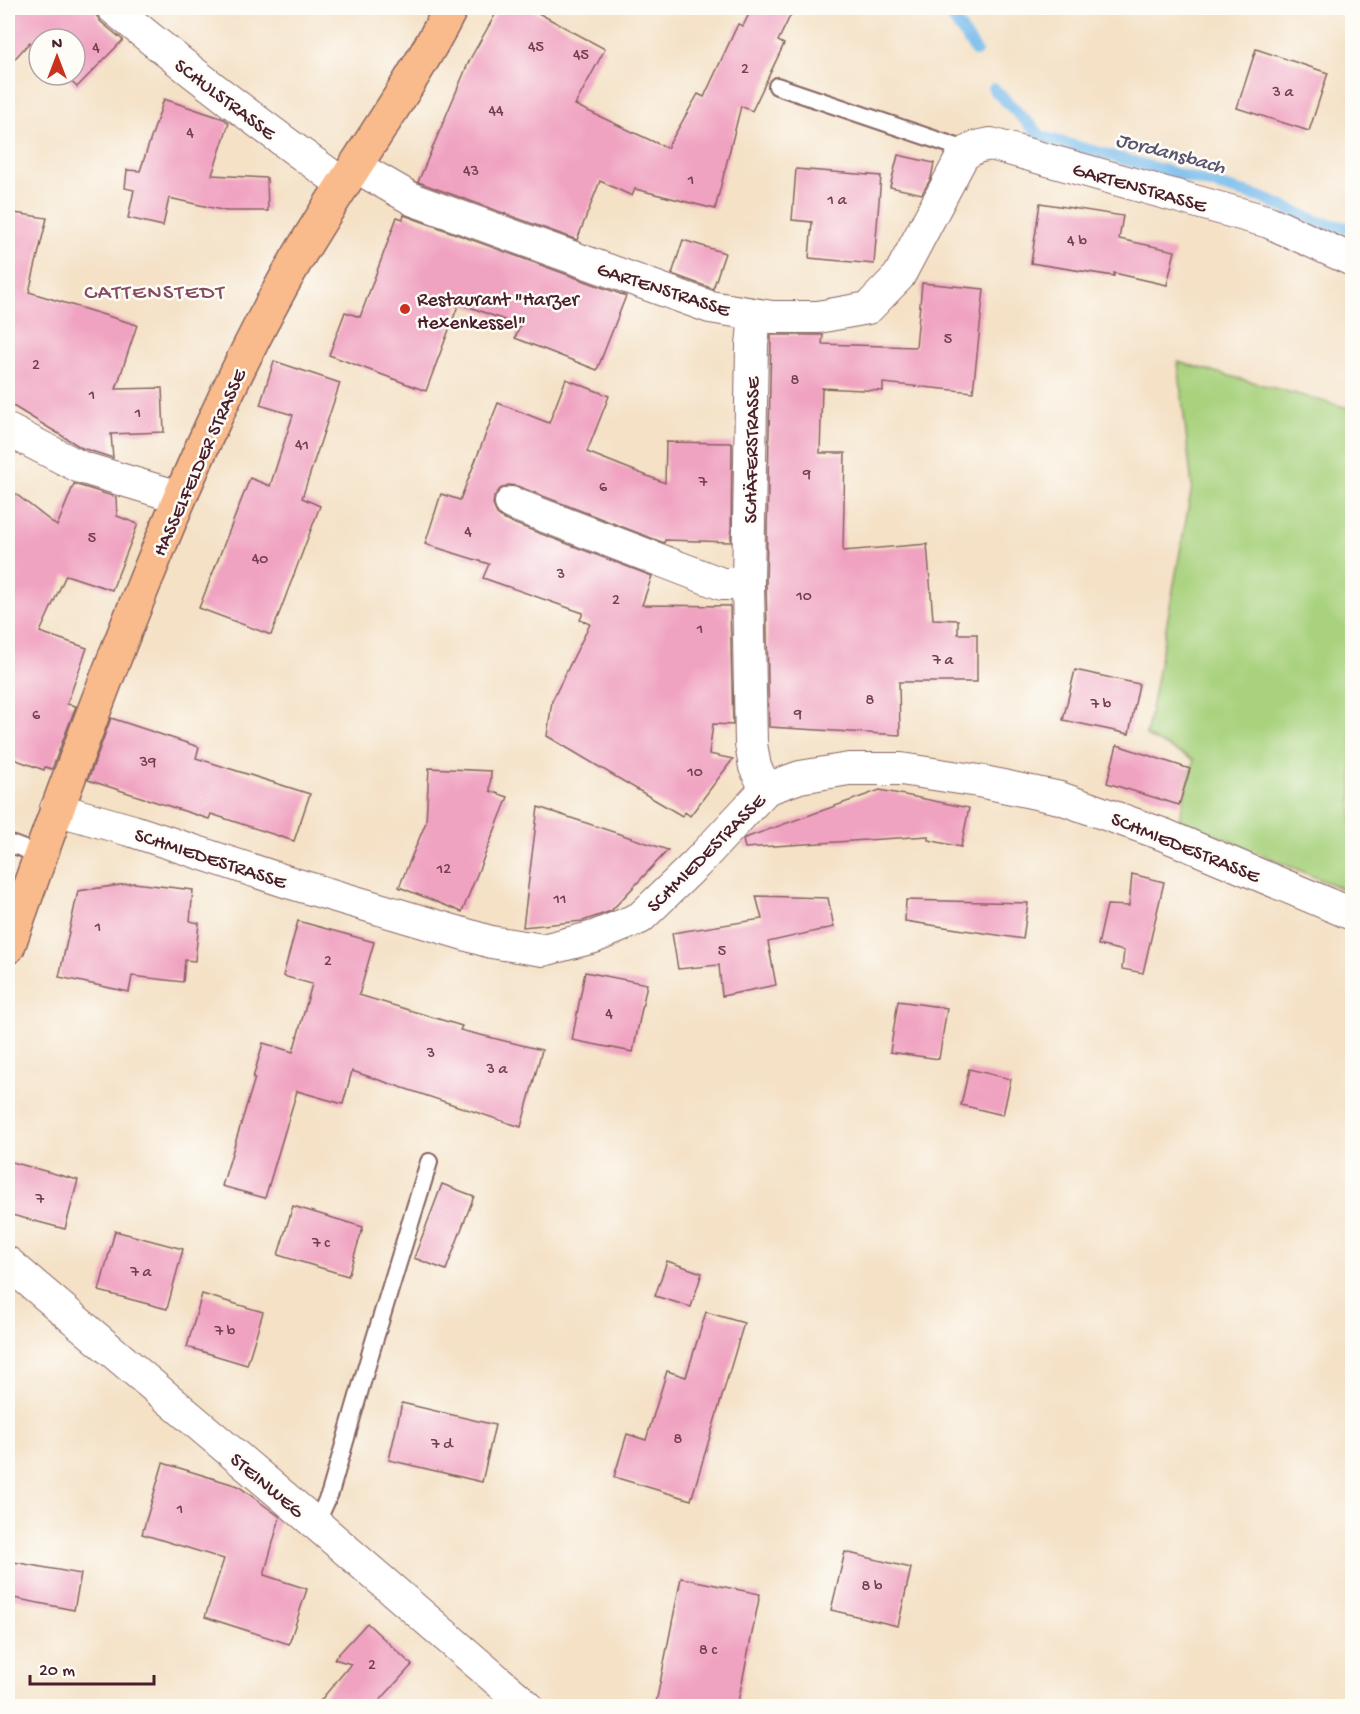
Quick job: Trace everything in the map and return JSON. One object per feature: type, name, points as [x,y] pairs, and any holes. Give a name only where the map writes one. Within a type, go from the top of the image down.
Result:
[{"type":"main road","name":"HASSELFELDER STRASSE","points":[[8,947],[56,809],[179,497],[221,403],[282,284],[394,105],[451,8]]},
{"type":"street","name":"SCHULSTRASSE","points":[[113,8],[271,133],[349,175]]},
{"type":"street","name":"GARTENSTRASSE","points":[[349,175],[710,307],[755,316],[818,317],[868,308],[899,276],[963,156],[976,147],[991,144],[1269,222],[1353,260]]},
{"type":"street","name":"SCHÄFERSTRASSE","points":[[755,316],[752,345],[748,584],[751,744],[755,767],[766,789]]},
{"type":"street","points":[[8,430],[80,467],[179,497]]},
{"type":"street","points":[[511,503],[722,584],[748,584]]},
{"type":"street","name":"SCHMIEDESTRASSE","points":[[56,809],[133,831],[291,883],[491,942],[543,950],[594,937],[640,918],[696,864],[766,789],[800,777],[849,769],[901,769],[980,781],[1060,798],[1162,834],[1353,914]]},
{"type":"street","name":"STEINWEG","points":[[8,1263],[316,1524],[527,1707]]},
{"type":"lane","points":[[777,86],[969,151]]},
{"type":"lane","points":[[8,843],[40,855]]},
{"type":"lane","points":[[316,1524],[330,1493],[429,1162]]},
{"type":"green space","points":[[1178,362],[1352,409],[1352,893],[1179,819],[1194,760],[1146,736],[1192,487]]},
{"type":"building","points":[[8,8],[95,8],[96,15],[101,22],[123,40],[87,77],[87,27],[27,27],[27,45],[8,66]]},
{"type":"building","points":[[499,8],[529,8],[605,49],[575,105],[667,148],[698,94],[704,97],[738,24],[743,26],[752,8],[794,8],[778,41],[784,44],[752,111],[741,106],[715,209],[635,189],[632,196],[600,181],[577,240],[418,182],[470,59]]},
{"type":"building","points":[[1256,49],[1328,73],[1309,131],[1237,108]]},
{"type":"building","points":[[164,99],[224,119],[229,123],[212,175],[267,178],[268,211],[226,211],[169,198],[163,226],[128,218],[134,190],[125,188],[127,170],[140,171]]},
{"type":"building","points":[[898,155],[934,163],[931,178],[922,194],[890,187]]},
{"type":"building","points":[[796,169],[881,176],[874,264],[809,258],[812,222],[792,220]]},
{"type":"building","points":[[1040,203],[1123,216],[1119,239],[1175,251],[1167,285],[1114,273],[1114,276],[1031,263]]},
{"type":"building","points":[[8,212],[47,218],[29,292],[137,325],[116,389],[162,388],[164,432],[111,434],[113,458],[82,448],[8,403]]},
{"type":"building","points":[[404,215],[626,296],[597,370],[515,338],[520,326],[459,303],[426,391],[329,355],[345,312],[360,317],[397,217],[403,219]]},
{"type":"building","points":[[683,240],[725,253],[713,289],[672,274]]},
{"type":"building","points":[[922,283],[984,289],[973,392],[883,383],[883,391],[822,388],[820,453],[845,453],[843,551],[927,544],[933,619],[958,620],[958,634],[977,634],[977,682],[899,682],[900,735],[769,727],[766,584],[771,335],[823,335],[822,344],[916,347]]},
{"type":"building","points":[[274,361],[340,383],[302,498],[320,506],[271,635],[199,608],[250,478],[270,486],[293,415],[260,405]]},
{"type":"building","points":[[566,379],[609,396],[587,452],[665,483],[666,442],[732,443],[731,542],[665,540],[664,543],[517,486],[508,485],[500,489],[494,497],[493,505],[497,514],[505,520],[652,576],[642,605],[730,606],[733,725],[713,724],[709,754],[733,759],[690,816],[685,812],[682,816],[547,736],[552,701],[590,624],[580,620],[583,613],[483,578],[489,564],[425,544],[441,494],[460,500],[498,403],[549,423]]},
{"type":"building","points":[[74,484],[116,497],[117,516],[138,524],[112,590],[66,575],[40,632],[87,648],[67,704],[76,706],[52,769],[45,767],[44,770],[8,757],[8,488],[57,526]]},
{"type":"building","points":[[1075,670],[1139,684],[1129,734],[1063,720]]},
{"type":"building","points":[[111,718],[199,747],[196,758],[310,794],[294,841],[211,814],[209,819],[88,780]]},
{"type":"building","points":[[1117,745],[1190,769],[1179,805],[1107,783]]},
{"type":"building","points":[[429,768],[491,771],[490,791],[508,797],[462,912],[399,887],[426,822]]},
{"type":"building","points":[[880,790],[969,808],[961,847],[928,840],[928,836],[745,848],[743,840],[745,838]]},
{"type":"building","points":[[538,807],[668,850],[611,911],[583,921],[523,927]]},
{"type":"building","points":[[1132,874],[1164,882],[1143,973],[1122,969],[1124,951],[1098,945],[1107,905],[1129,906]]},
{"type":"building","points":[[134,883],[193,890],[190,921],[199,923],[195,961],[185,960],[183,982],[132,976],[129,992],[59,977],[78,891]]},
{"type":"building","points":[[756,896],[828,898],[834,927],[768,942],[776,985],[722,996],[719,965],[678,969],[672,933],[762,919]]},
{"type":"building","points":[[906,900],[1028,903],[1023,939],[905,921]]},
{"type":"building","points":[[298,921],[374,942],[359,995],[462,1026],[460,1030],[542,1050],[521,1127],[352,1071],[343,1104],[297,1091],[265,1198],[222,1186],[255,1078],[253,1078],[263,1043],[293,1052],[312,984],[283,976]]},
{"type":"building","points":[[585,972],[647,984],[633,1052],[572,1040]]},
{"type":"building","points":[[898,1001],[947,1008],[939,1059],[890,1052]]},
{"type":"building","points":[[969,1069],[1011,1079],[1003,1115],[961,1105]]},
{"type":"building","points":[[8,1161],[78,1180],[65,1229],[8,1214]]},
{"type":"building","points":[[442,1184],[474,1196],[446,1270],[414,1258]]},
{"type":"building","points":[[293,1206],[363,1227],[348,1276],[278,1255]]},
{"type":"building","points":[[115,1231],[183,1249],[167,1309],[99,1291]]},
{"type":"building","points":[[667,1261],[702,1273],[691,1307],[655,1296]]},
{"type":"building","points":[[202,1294],[263,1312],[247,1365],[187,1347]]},
{"type":"building","points":[[706,1312],[744,1323],[691,1500],[614,1477],[627,1434],[646,1440],[667,1371],[686,1377]]},
{"type":"building","points":[[402,1403],[495,1425],[482,1482],[389,1460]]},
{"type":"building","points":[[163,1463],[238,1486],[280,1517],[264,1575],[307,1589],[289,1644],[205,1617],[224,1559],[142,1534]]},
{"type":"building","points":[[845,1552],[911,1568],[898,1626],[831,1610]]},
{"type":"building","points":[[8,1561],[81,1574],[74,1610],[8,1597]]},
{"type":"building","points":[[681,1578],[760,1594],[737,1707],[674,1707],[656,1703]]},
{"type":"building","points":[[367,1623],[412,1665],[374,1707],[315,1707],[351,1664],[334,1659]]},
{"type":"waterway","name":"Jordansbach","points":[[946,8],[976,51]]},
{"type":"waterway","name":"Jordansbach","points":[[994,89],[1042,137],[1260,197],[1318,222],[1352,229]]},
{"type":"place","name":"Restaurant \"Harzer Hexenkessel\"","points":[[405,309]]},
{"type":"district","name":"CATTENSTEDT","points":[[155,290]]}]
